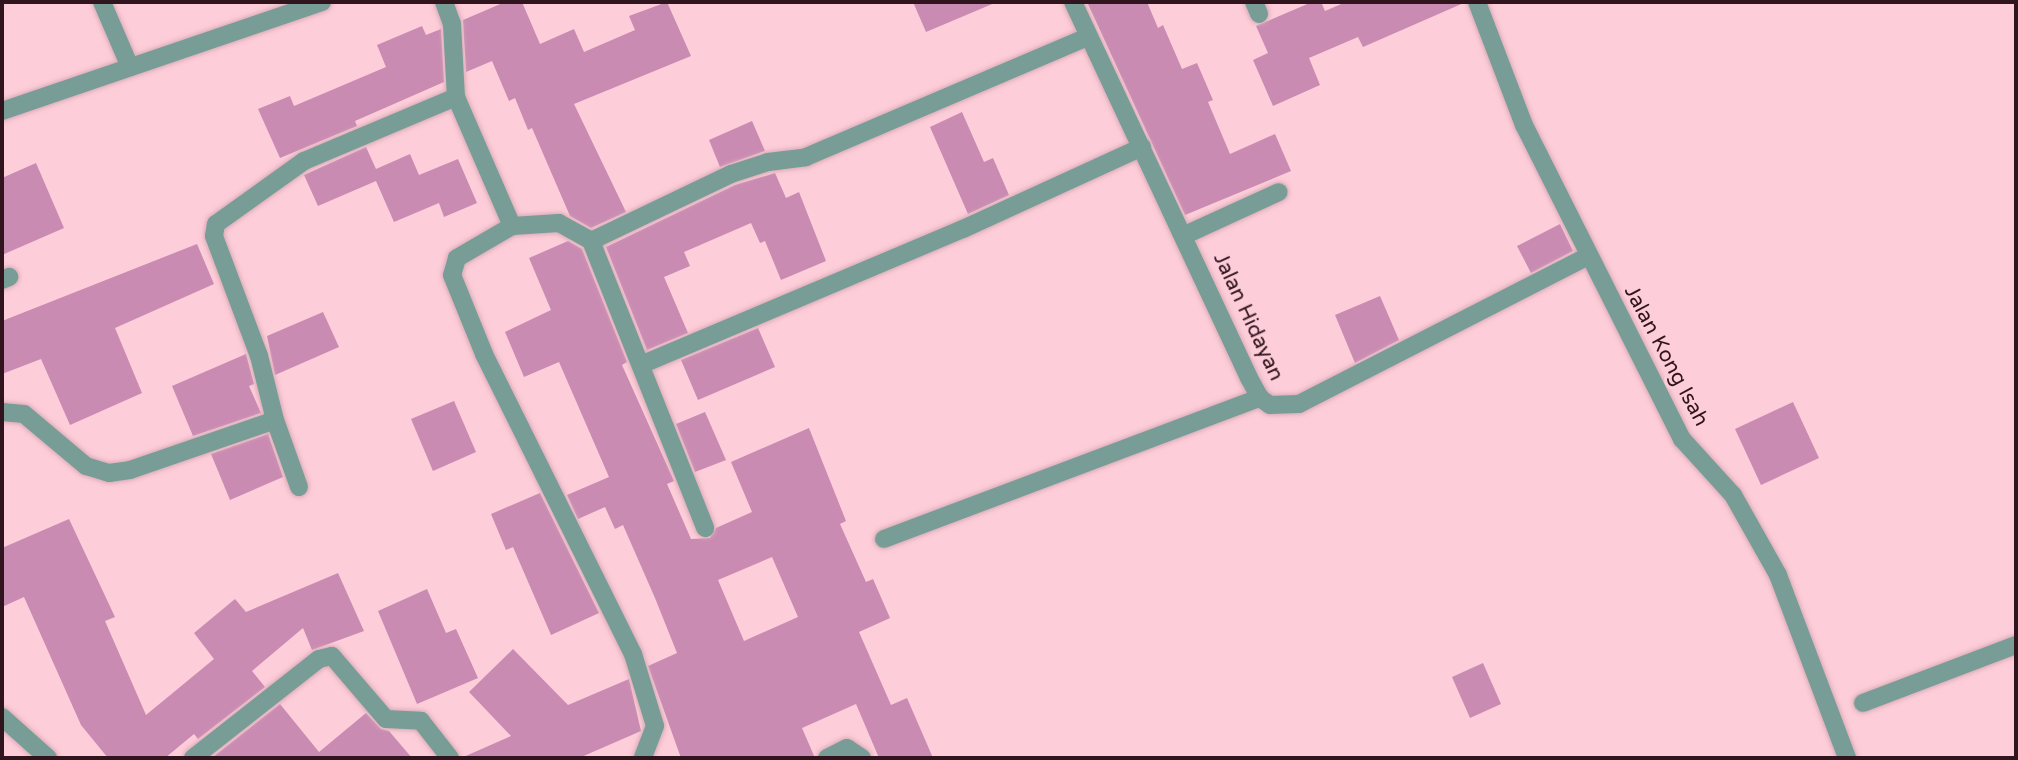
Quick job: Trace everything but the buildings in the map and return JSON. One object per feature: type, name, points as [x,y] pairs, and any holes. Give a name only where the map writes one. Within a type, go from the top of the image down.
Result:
[{"type":"street","points":[[102,2],[130,66]]},
{"type":"street","points":[[2,111],[321,2]]},
{"type":"street","points":[[444,2],[452,24],[456,97],[512,226]]},
{"type":"street","name":"Jalan Hidayan","points":[[1073,2],[1260,398],[1281,408],[1299,404],[1588,256]]},
{"type":"street","name":"Jalan Kong Isah","points":[[1477,2],[1524,125],[1682,439],[1733,495],[1761,540],[1847,758]]},
{"type":"street","points":[[591,241],[720,179],[768,162],[806,158],[1088,37]]},
{"type":"street","points":[[299,486],[275,419],[259,356],[214,236],[216,225],[303,161],[456,97]]},
{"type":"street","points":[[643,364],[963,229],[1142,147]]},
{"type":"street","points":[[1185,235],[1279,192]]},
{"type":"street","points":[[643,758],[643,748],[655,726],[630,645],[484,354],[452,275],[457,258],[512,226],[559,223],[591,241],[643,364],[705,528]]},
{"type":"street","points":[[884,539],[1260,398]]},
{"type":"street","points":[[2,412],[24,414],[86,466],[109,473],[130,470],[275,419]]},
{"type":"street","points":[[1863,703],[2016,645]]},
{"type":"street","points":[[193,758],[309,667],[332,656],[386,719],[421,720],[450,758]]},
{"type":"street","points":[[2,718],[48,758]]},
{"type":"street","points":[[827,758],[848,748],[862,758]]}]
